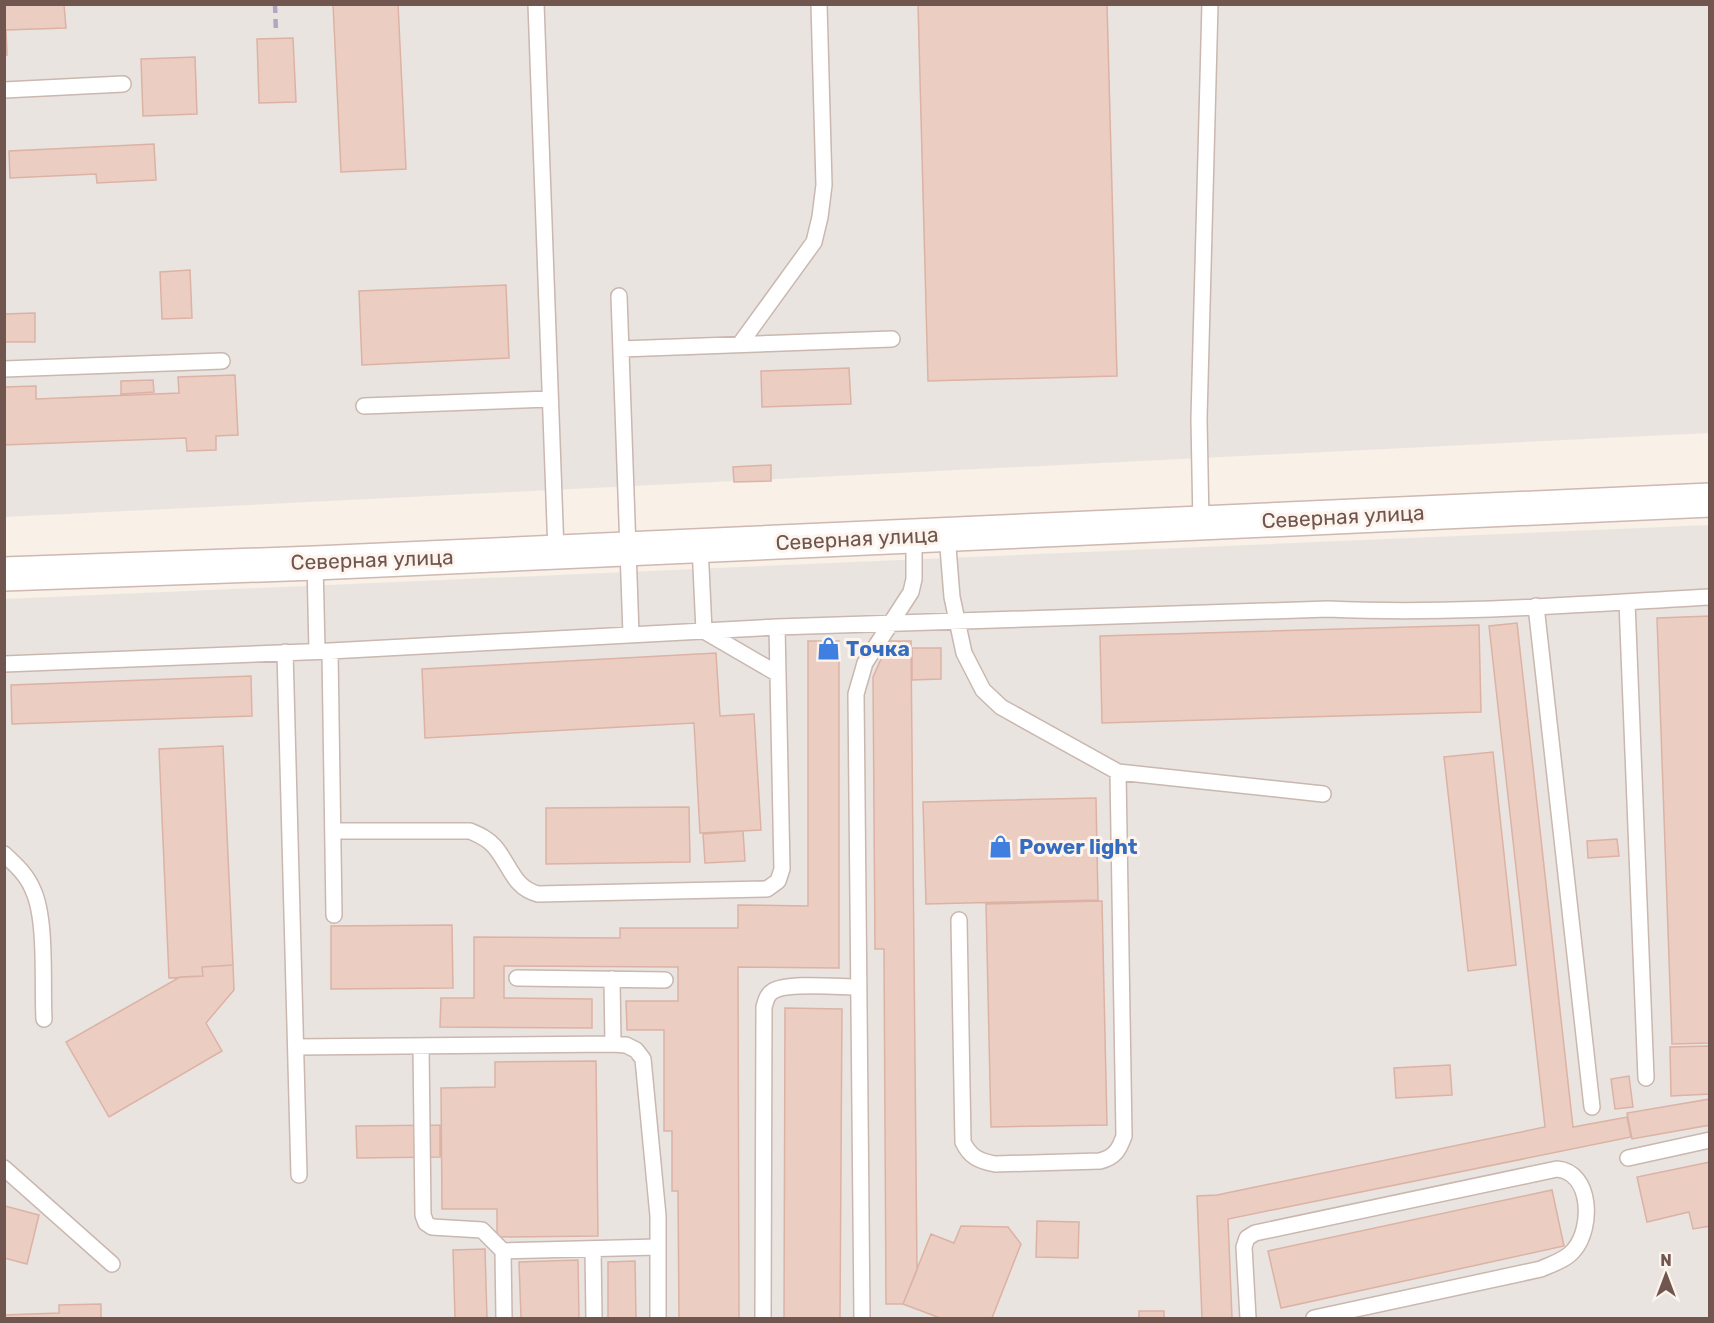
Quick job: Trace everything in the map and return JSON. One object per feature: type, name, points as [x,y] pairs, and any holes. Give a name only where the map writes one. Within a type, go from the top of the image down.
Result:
[{"type":"main road","name":"Северная улица","points":[[4,574],[315,563],[1710,500]]},
{"type":"lane","points":[[536,4],[556,552]]},
{"type":"lane","points":[[740,344],[814,242],[820,217],[824,185],[819,4]]},
{"type":"lane","points":[[1201,523],[1198,419],[1210,4]]},
{"type":"lane","points":[[4,90],[123,84]]},
{"type":"lane","points":[[619,296],[631,634]]},
{"type":"lane","points":[[621,349],[892,339]]},
{"type":"lane","points":[[4,369],[222,361]]},
{"type":"lane","points":[[364,406],[550,399]]},
{"type":"lane","points":[[947,535],[956,620],[964,653],[983,690],[1001,707],[1118,772],[1323,794]]},
{"type":"lane","points":[[862,1318],[856,693],[865,663],[911,592],[914,579],[914,536]]},
{"type":"lane","points":[[700,546],[705,631]]},
{"type":"lane","points":[[315,563],[323,651],[333,831],[334,915]]},
{"type":"lane","points":[[4,664],[323,651],[891,622],[1328,609],[1388,612],[1710,597]]},
{"type":"lane","points":[[1627,602],[1646,1078]]},
{"type":"lane","points":[[1536,606],[1592,1107]]},
{"type":"lane","points":[[333,831],[470,831],[485,838],[495,847],[519,885],[526,891],[538,894],[767,889],[778,881],[782,869],[777,627]]},
{"type":"lane","points":[[705,631],[778,674]]},
{"type":"lane","points":[[285,652],[299,1175]]},
{"type":"lane","points":[[958,920],[963,1142],[969,1153],[981,1161],[995,1164],[1100,1161],[1112,1158],[1120,1149],[1124,1136],[1118,772]]},
{"type":"lane","points":[[4,854],[22,872],[33,890],[40,910],[44,1019]]},
{"type":"lane","points":[[517,978],[665,980]]},
{"type":"lane","points":[[612,979],[613,1044]]},
{"type":"lane","points":[[763,1318],[764,1007],[768,996],[776,989],[859,987]]},
{"type":"lane","points":[[296,1047],[613,1044],[626,1045],[636,1050],[643,1059],[658,1216],[658,1318]]},
{"type":"lane","points":[[421,1046],[423,1215],[426,1223],[440,1228],[482,1230],[502,1251],[504,1318]]},
{"type":"lane","points":[[1628,1158],[1710,1140]]},
{"type":"lane","points":[[4,1168],[112,1263]]},
{"type":"lane","points":[[1248,1318],[1244,1247],[1247,1238],[1255,1233],[1557,1169],[1569,1170],[1576,1175],[1582,1187],[1585,1217],[1582,1234],[1574,1250],[1565,1258],[1541,1269],[1314,1318]]},
{"type":"lane","points":[[502,1251],[658,1247]]},
{"type":"lane","points":[[593,1249],[594,1318]]},
{"type":"shaded area","points":[[5,5],[1709,5],[1709,433],[5,517]]},
{"type":"shaded area","points":[[1709,525],[1709,1318],[5,1318],[4,599]]},
{"type":"building","points":[[4,4],[64,4],[66,28],[6,30],[7,55],[4,55]]},
{"type":"building","points":[[333,4],[398,4],[406,169],[341,172]]},
{"type":"building","points":[[918,4],[1107,4],[1117,376],[928,381]]},
{"type":"building","points":[[293,38],[296,102],[259,103],[257,39]]},
{"type":"building","points":[[195,57],[197,114],[143,116],[141,59]]},
{"type":"building","points":[[154,144],[156,180],[97,183],[96,174],[10,178],[9,151]]},
{"type":"building","points":[[190,270],[192,318],[162,319],[160,272]]},
{"type":"building","points":[[506,285],[509,358],[362,365],[359,291]]},
{"type":"building","points":[[35,313],[35,342],[4,342],[4,314]]},
{"type":"building","points":[[849,368],[851,404],[762,407],[761,371]]},
{"type":"building","points":[[235,375],[238,435],[216,436],[216,450],[187,451],[186,438],[4,445],[4,387],[36,386],[36,399],[179,393],[178,377]]},
{"type":"building","points":[[153,380],[154,392],[121,394],[121,381]]},
{"type":"building","points":[[771,465],[771,481],[734,482],[733,467]]},
{"type":"building","points":[[1710,616],[1710,1043],[1672,1044],[1657,618]]},
{"type":"building","points":[[1517,623],[1573,1127],[1627,1117],[1631,1137],[1228,1219],[1232,1318],[1202,1318],[1197,1196],[1217,1195],[1545,1127],[1489,626]]},
{"type":"building","points":[[1479,625],[1481,712],[1102,723],[1100,636]]},
{"type":"building","points":[[808,641],[839,641],[839,968],[738,967],[739,1318],[679,1318],[678,1191],[672,1191],[672,1131],[664,1131],[664,1030],[627,1030],[626,1001],[678,1001],[678,967],[504,966],[504,998],[592,999],[592,1028],[440,1027],[441,998],[474,998],[474,937],[620,938],[620,928],[738,928],[738,905],[808,906]]},
{"type":"building","points":[[889,641],[911,641],[917,1270],[903,1304],[886,1304],[884,949],[875,949],[873,677]]},
{"type":"building","points":[[912,648],[941,648],[941,679],[912,680]]},
{"type":"building","points":[[716,653],[720,716],[754,714],[761,830],[700,833],[694,723],[425,738],[422,669]]},
{"type":"building","points":[[251,676],[252,716],[12,724],[11,685]]},
{"type":"building","points":[[223,746],[233,965],[202,967],[203,976],[169,978],[159,749]]},
{"type":"building","points":[[1493,752],[1516,965],[1468,971],[1444,757]]},
{"type":"building","points":[[1096,798],[1098,900],[926,904],[923,802]]},
{"type":"building","points":[[689,807],[690,862],[546,864],[546,808]]},
{"type":"building","points":[[743,831],[745,861],[705,863],[703,834]]},
{"type":"building","points":[[1617,839],[1619,856],[1588,858],[1587,841]]},
{"type":"building","points":[[1102,901],[1107,1125],[991,1127],[986,904]]},
{"type":"building","points":[[452,925],[453,988],[331,989],[331,926]]},
{"type":"building","points":[[233,965],[234,990],[206,1023],[222,1051],[109,1117],[66,1042],[180,977],[203,976],[202,967]]},
{"type":"building","points":[[785,1008],[842,1009],[840,1318],[784,1318]]},
{"type":"building","points":[[1710,1046],[1710,1094],[1671,1096],[1670,1047]]},
{"type":"building","points":[[596,1061],[598,1236],[497,1237],[497,1209],[442,1209],[441,1088],[495,1087],[495,1062]]},
{"type":"building","points":[[1450,1065],[1452,1095],[1396,1098],[1394,1068]]},
{"type":"building","points":[[1629,1076],[1633,1107],[1615,1109],[1611,1079]]},
{"type":"building","points":[[1710,1099],[1710,1125],[1632,1139],[1627,1113]]},
{"type":"building","points":[[440,1125],[440,1157],[357,1158],[356,1126]]},
{"type":"building","points":[[1710,1162],[1710,1226],[1693,1229],[1689,1212],[1647,1222],[1637,1177]]},
{"type":"building","points":[[1552,1190],[1564,1246],[1281,1308],[1268,1251]]},
{"type":"building","points":[[5,1206],[39,1215],[27,1264],[4,1258]]},
{"type":"building","points":[[1037,1221],[1079,1222],[1078,1258],[1036,1257]]},
{"type":"building","points":[[961,1226],[1008,1227],[1021,1244],[992,1318],[940,1318],[903,1304],[931,1234],[954,1243]]},
{"type":"building","points":[[485,1249],[487,1318],[455,1318],[453,1250]]},
{"type":"building","points":[[578,1260],[579,1318],[521,1318],[519,1262]]},
{"type":"building","points":[[635,1261],[636,1318],[608,1318],[608,1262]]},
{"type":"building","points":[[101,1304],[101,1318],[4,1318],[4,1315],[59,1313],[59,1305]]},
{"type":"building","points":[[1139,1311],[1164,1311],[1164,1318],[1139,1318]]},
{"type":"railway","points":[[275,4],[276,34]]},
{"type":"place","name":"Точка","points":[[828,649]]},
{"type":"place","name":"Power light","points":[[1001,847]]}]
